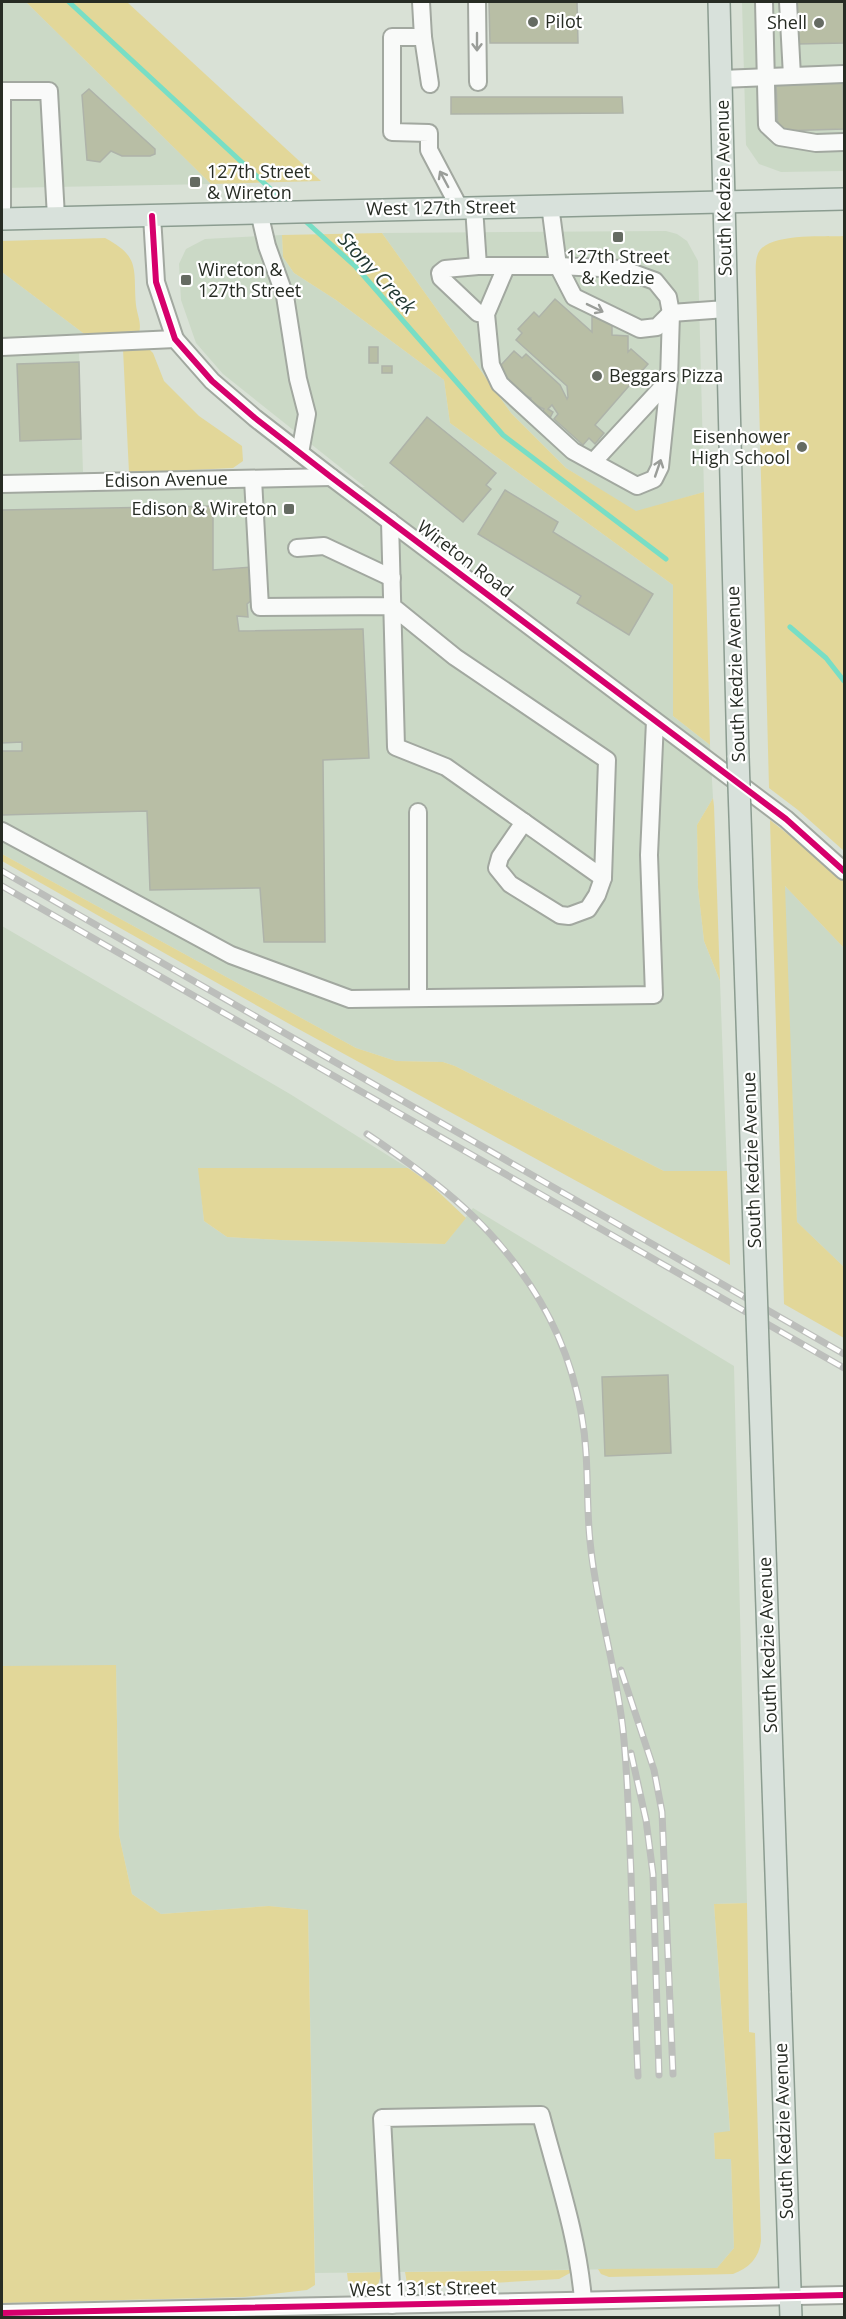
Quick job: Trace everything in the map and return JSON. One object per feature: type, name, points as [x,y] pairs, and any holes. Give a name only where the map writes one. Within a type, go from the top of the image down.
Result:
[{"type":"main road","name":"South Kedzie Avenue","points":[[719,2],[738,757],[791,2318]]},
{"type":"main road","name":"West 127th Street","points":[[2,219],[844,199]]},
{"type":"street","points":[[421,2],[423,37],[430,84]]},
{"type":"street","points":[[477,2],[478,82]]},
{"type":"street","points":[[764,2],[766,125],[780,137],[816,143],[844,142]]},
{"type":"street","points":[[788,2],[792,76]]},
{"type":"street","points":[[423,37],[392,37],[392,132],[429,133],[429,150],[466,207],[478,266]]},
{"type":"street","points":[[721,79],[844,74]]},
{"type":"street","points":[[2,219],[2,91],[49,91],[56,217]]},
{"type":"street","points":[[550,205],[558,266],[574,297],[640,329],[657,327],[671,313],[726,309]]},
{"type":"street","points":[[266,212],[267,246],[285,296],[292,353],[307,414],[300,453]]},
{"type":"street","name":"Wireton Road","points":[[152,216],[156,282],[176,339],[212,381],[300,453],[786,819],[844,871]]},
{"type":"street","points":[[486,315],[478,313],[441,278],[440,273],[445,269],[478,266],[558,266],[622,269],[655,281],[668,297],[671,313],[669,380],[660,467],[654,479],[637,486],[573,451],[500,384],[491,366],[486,315],[506,267]]},
{"type":"street","points":[[2,347],[176,339]]},
{"type":"street","points":[[594,461],[669,380]]},
{"type":"street","name":"Edison Avenue","points":[[2,484],[332,477]]},
{"type":"street","points":[[254,479],[260,607],[392,606],[455,657],[607,760],[603,878],[597,895],[588,909],[569,916],[560,915],[510,884],[497,868],[500,857],[524,822]]},
{"type":"street","points":[[390,521],[396,747],[446,767],[603,878]]},
{"type":"street","points":[[297,548],[324,546],[392,578]]},
{"type":"street","points":[[2,831],[231,955],[350,999],[654,995],[650,855],[655,721]]},
{"type":"street","points":[[418,812],[418,998]]},
{"type":"street","points":[[392,2304],[382,2118],[541,2115],[581,2270],[583,2301]]},
{"type":"street","name":"West 131st Street","points":[[2,2313],[844,2295]]},
{"type":"shaded area","points":[[2,2],[26,2],[211,184],[2,188]]},
{"type":"shaded area","points":[[26,2],[127,2],[321,181],[211,184]]},
{"type":"shaded area","points":[[742,2],[844,2],[844,171],[781,172],[759,164],[746,145]]},
{"type":"shaded area","points":[[666,231],[677,234],[687,241],[698,261],[704,492],[636,512],[566,468],[511,413],[382,233]]},
{"type":"shaded area","points":[[382,233],[511,413],[566,468],[636,511],[704,492],[710,745],[673,716],[673,585],[450,423],[444,380],[336,300],[294,273],[283,257],[282,235]]},
{"type":"shaded area","points":[[282,235],[283,257],[294,273],[336,300],[444,380],[450,423],[673,585],[673,716],[710,745],[713,798],[697,825],[698,888],[704,941],[720,981],[727,1171],[664,1171],[455,1066],[443,1062],[396,1061],[356,1048],[2,854],[2,492],[301,486],[365,487],[223,374],[196,343],[181,300],[179,264],[186,249],[205,239]]},
{"type":"shaded area","name":"Eisenhower High School","points":[[844,236],[844,851],[798,810],[769,788],[756,270],[760,250],[776,241],[800,237]]},
{"type":"shaded area","points":[[105,238],[125,251],[133,265],[136,305],[140,322],[139,333],[87,336],[2,272],[2,241]]},
{"type":"shaded area","points":[[2,272],[87,336],[79,351],[83,472],[2,474]]},
{"type":"shaded area","points":[[147,347],[153,353],[164,381],[199,416],[242,446],[243,461],[233,468],[129,473],[123,349]]},
{"type":"shaded area","points":[[713,798],[720,981],[704,941],[698,888],[697,825]]},
{"type":"shaded area","points":[[770,820],[844,879],[844,948],[785,886],[797,1222],[844,1267],[844,1338],[784,1304]]},
{"type":"shaded area","points":[[2,854],[356,1048],[396,1061],[443,1062],[455,1066],[664,1171],[727,1171],[730,1265],[293,1026],[2,861]]},
{"type":"shaded area","points":[[784,885],[844,948],[844,1267],[797,1222]]},
{"type":"shaded area","points":[[2,926],[290,1094],[408,1168],[199,1168],[204,1221],[227,1237],[445,1244],[473,1208],[734,1366],[747,1903],[714,1904],[730,2132],[714,2134],[715,2158],[731,2158],[734,2248],[717,2268],[315,2273],[308,1910],[269,1906],[161,1914],[132,1894],[119,1835],[116,1666],[2,1666]]},
{"type":"shaded area","points":[[198,1168],[408,1168],[428,1182],[466,1218],[445,1244],[227,1237],[204,1221]]},
{"type":"shaded area","points":[[116,1665],[119,1835],[132,1894],[161,1914],[269,1906],[308,1910],[315,2285],[307,2290],[244,2297],[2,2303],[2,1666]]},
{"type":"shaded area","points":[[747,1903],[749,2032],[755,2033],[761,2241],[758,2252],[744,2269],[733,2274],[609,2277],[601,2274],[598,2269],[717,2268],[734,2248],[731,2159],[715,2159],[714,2133],[730,2131],[714,1904]]},
{"type":"shaded area","points":[[570,2270],[570,2273],[559,2279],[424,2287],[413,2287],[407,2283],[405,2272]]},
{"type":"shaded area","points":[[382,2272],[377,2288],[359,2289],[348,2281],[347,2273]]},
{"type":"building","name":"Pilot","points":[[489,2],[577,2],[578,43],[490,43]]},
{"type":"building","name":"Shell","points":[[796,2],[844,2],[844,43],[798,44],[798,28],[793,28],[797,19]]},
{"type":"building","name":"Shell","points":[[843,82],[844,129],[778,131],[776,84]]},
{"type":"building","points":[[89,89],[155,149],[155,154],[122,156],[111,151],[100,162],[87,160],[82,95]]},
{"type":"building","points":[[451,97],[622,97],[623,113],[451,114]]},
{"type":"building","name":"Beggars Pizza","points":[[555,299],[592,332],[592,317],[612,317],[612,335],[628,336],[628,352],[631,349],[648,364],[595,425],[604,433],[595,444],[589,438],[583,445],[554,419],[558,414],[552,405],[548,409],[553,412],[550,418],[542,414],[544,409],[529,402],[531,398],[512,389],[500,366],[514,351],[522,358],[526,354],[560,385],[567,399],[567,386],[516,340],[522,333],[518,329],[534,312],[539,317]]},
{"type":"building","points":[[369,347],[378,347],[378,363],[369,363]]},
{"type":"building","points":[[79,362],[81,439],[20,441],[17,364]]},
{"type":"building","points":[[382,366],[392,366],[392,373],[382,373]]},
{"type":"building","points":[[427,417],[496,473],[486,485],[491,489],[463,522],[390,463]]},
{"type":"building","points":[[505,490],[558,522],[553,532],[653,594],[629,635],[577,603],[581,596],[478,534]]},
{"type":"building","points":[[213,506],[213,570],[252,567],[253,599],[247,604],[248,617],[237,616],[239,631],[363,629],[369,758],[323,760],[325,942],[264,942],[260,888],[150,890],[147,811],[2,815],[2,751],[22,751],[22,742],[2,743],[2,510]]},
{"type":"building","points":[[668,1375],[671,1453],[605,1456],[602,1377]]},
{"type":"waterway","name":"Stony Creek","points":[[69,2],[290,207]]},
{"type":"waterway","name":"Stony Creek","points":[[303,219],[356,267],[503,435],[666,559]]},
{"type":"waterway","name":"Stony Creek","points":[[790,627],[826,658],[844,681]]},
{"type":"railway","points":[[2,871],[844,1354]]},
{"type":"railway","points":[[2,886],[844,1368]]},
{"type":"railway","points":[[367,1134],[418,1170],[464,1207],[504,1250],[523,1274],[550,1318],[572,1374],[584,1433],[593,1565],[616,1682],[625,1748],[638,2076]]},
{"type":"railway","points":[[621,1670],[654,1770],[662,1812],[673,2074]]},
{"type":"railway","points":[[631,1753],[646,1820],[653,1874],[659,2075]]},
{"type":"cycle path","points":[[152,216],[156,282],[175,339],[212,381],[331,477],[786,819],[844,871]]},
{"type":"cycle path","points":[[2,2313],[844,2295]]},
{"type":"place","name":"Pilot","points":[[533,22]]},
{"type":"place","name":"Shell","points":[[819,23]]},
{"type":"place","name":"127th Street & Wireton","points":[[195,182]]},
{"type":"place","name":"127th Street & Kedzie","points":[[618,237]]},
{"type":"place","name":"Wireton & 127th Street","points":[[186,280]]},
{"type":"place","name":"Beggars Pizza","points":[[597,376]]},
{"type":"place","name":"Eisenhower High School","points":[[802,447]]},
{"type":"place","name":"Edison & Wireton","points":[[289,509]]}]
